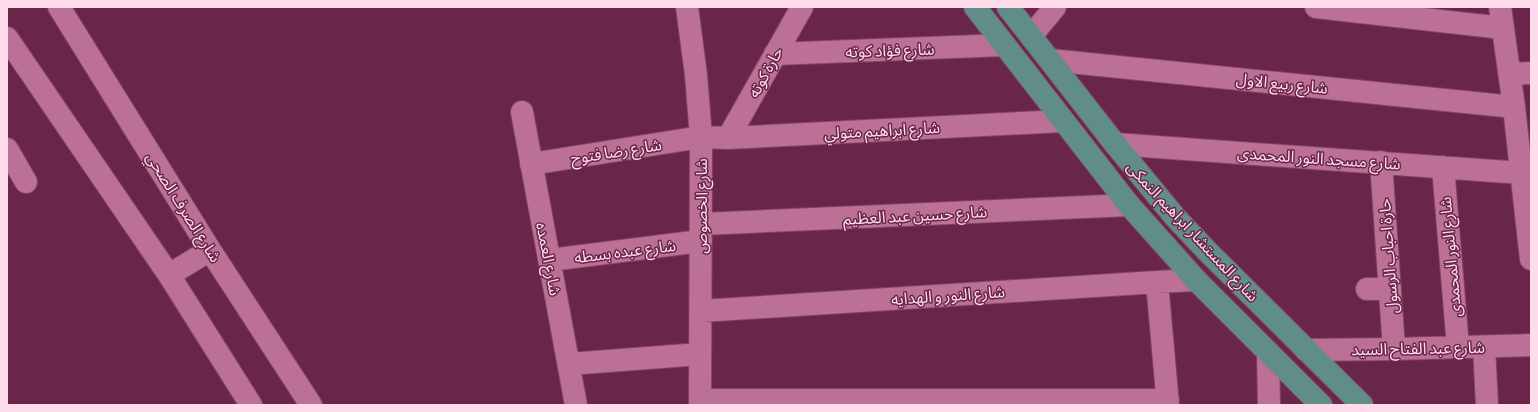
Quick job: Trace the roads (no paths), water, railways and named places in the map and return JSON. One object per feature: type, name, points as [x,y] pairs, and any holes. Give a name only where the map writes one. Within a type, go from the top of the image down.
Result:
[{"type":"main road","name":"شارع المستشار ابراهيم النمكى","points":[[975,7],[1129,205],[1196,280],[1320,405]]},
{"type":"main road","name":"شارع المستشار ابراهيم النمكى","points":[[1008,7],[1115,144],[1175,217],[1207,251],[1362,405]]},
{"type":"street","name":"شارع الصرف الصحي","points":[[59,7],[210,250],[311,405]]},
{"type":"street","name":"شارع الخصوص","points":[[687,7],[696,75],[701,137],[702,233],[700,402]]},
{"type":"street","name":"حارة كوته","points":[[728,138],[802,7]]},
{"type":"street","points":[[1031,36],[1055,7]]},
{"type":"street","points":[[1316,7],[1501,17],[1510,74],[1531,259]]},
{"type":"street","points":[[7,38],[169,275],[250,405]]},
{"type":"street","name":"شارع فؤاد كوته","points":[[775,54],[1004,46]]},
{"type":"street","name":"شارع ربيع الاول","points":[[1050,60],[1514,107]]},
{"type":"street","points":[[1510,74],[1531,73]]},
{"type":"street","name":"شارع العمده","points":[[522,112],[576,405]]},
{"type":"street","name":"شارع ابراهيم متولي","points":[[701,137],[728,138],[1063,121]]},
{"type":"street","name":"شارع رضا فتوح","points":[[532,164],[701,137]]},
{"type":"street","name":"شارع مسجد النور المحمدى","points":[[1115,144],[1522,173]]},
{"type":"street","points":[[7,149],[26,182]]},
{"type":"street","name":"حارة احباب الرسول","points":[[1381,162],[1394,349]]},
{"type":"street","name":"شارع النور المحمدى","points":[[1443,167],[1458,348]]},
{"type":"street","name":"شارع حسين عبد العظيم","points":[[702,233],[1129,205]]},
{"type":"street","name":"شارع عبده بسطه","points":[[550,260],[702,233]]},
{"type":"street","points":[[169,275],[210,250]]},
{"type":"street","name":"شارع النور و الهدايه","points":[[701,310],[1196,280]]},
{"type":"street","points":[[700,402],[1168,402],[1158,282]]},
{"type":"street","points":[[1367,290],[1390,289]]},
{"type":"street","name":"شارع عبد الفتاح السيد","points":[[1306,350],[1458,348],[1531,345]]},
{"type":"street","points":[[1484,347],[1487,405]]},
{"type":"street","points":[[1268,352],[1269,405]]},
{"type":"street","points":[[569,364],[700,354]]}]
